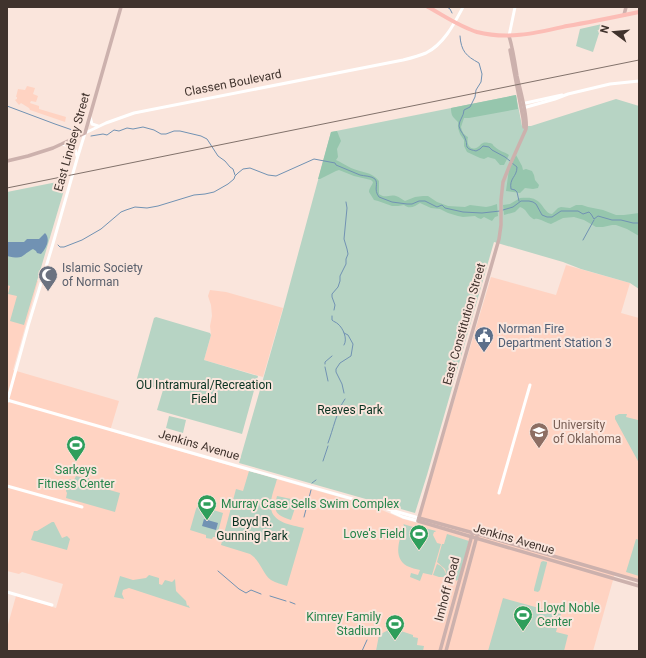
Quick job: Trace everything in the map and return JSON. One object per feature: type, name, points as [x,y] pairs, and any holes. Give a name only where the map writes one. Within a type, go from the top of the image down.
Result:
[{"type":"main road","name":"East Lindsey Street","points":[[85,133],[121,7]]},
{"type":"main road","points":[[428,7],[454,22],[475,31],[491,35],[509,36],[542,32],[639,12]]},
{"type":"main road","points":[[624,15],[626,7]]},
{"type":"main road","name":"East Constitution Street","points":[[418,520],[499,239],[503,182],[526,129],[526,122],[508,41],[509,36]]},
{"type":"main road","name":"Classen Boulevard","points":[[7,161],[39,153],[85,133]]},
{"type":"main road","name":"Jenkins Avenue","points":[[418,520],[473,532],[639,581]]},
{"type":"main road","name":"Jenkins Avenue","points":[[418,520],[639,586]]},
{"type":"main road","name":"Imhoff Road","points":[[440,651],[473,532]]},
{"type":"main road","name":"Imhoff Road","points":[[446,651],[477,534]]},
{"type":"main road","points":[[509,548],[510,543]]},
{"type":"main road","points":[[526,553],[527,548]]},
{"type":"street","name":"Classen Boulevard","points":[[85,133],[110,121],[134,113],[418,56],[430,51],[445,37],[463,7]]},
{"type":"street","points":[[509,36],[515,7]]},
{"type":"street","points":[[522,106],[610,84],[639,80]]},
{"type":"street","points":[[90,117],[92,124],[98,126]]},
{"type":"street","name":"East Lindsey Street","points":[[7,400],[85,133]]},
{"type":"street","points":[[61,144],[73,147],[77,159]]},
{"type":"street","points":[[499,493],[530,385]]},
{"type":"street","name":"Jenkins Avenue","points":[[7,400],[385,509],[403,517],[418,520]]},
{"type":"street","points":[[7,486],[82,507]]},
{"type":"street","points":[[7,592],[52,605]]},
{"type":"shaded area","points":[[27,86],[35,88],[33,94],[38,96],[36,102],[31,101],[30,103],[39,106],[39,109],[66,117],[65,122],[30,110],[21,103],[19,105],[15,100],[17,99],[18,89],[25,90]]},
{"type":"shaded area","name":"University of Oklahoma","points":[[566,265],[630,283],[621,313],[639,318],[639,580],[615,573],[593,651],[7,651],[7,628],[16,596],[56,608],[63,584],[22,572],[19,574],[7,571],[7,273],[38,281],[13,370],[119,401],[110,431],[377,508],[403,519],[418,523],[491,277],[556,295]]},
{"type":"shaded area","points":[[210,290],[226,292],[283,308],[263,377],[204,360],[211,335],[210,326],[212,316],[208,296]]},
{"type":"green space","points":[[602,24],[593,52],[576,46],[580,29]]},
{"type":"green space","name":"Reaves Park","points":[[516,95],[522,126],[531,126],[616,99],[639,106],[639,289],[630,283],[494,242],[415,513],[239,463],[284,306],[331,132]]},
{"type":"green space","points":[[516,95],[518,109],[464,118],[461,127],[463,133],[468,137],[468,145],[471,148],[473,149],[484,143],[490,143],[498,150],[509,155],[504,165],[500,165],[495,159],[488,157],[484,159],[480,158],[467,152],[464,146],[464,140],[458,128],[458,122],[451,113],[451,108]]},
{"type":"green space","points":[[337,131],[341,141],[337,149],[338,157],[336,160],[355,170],[373,175],[379,181],[379,194],[385,196],[396,196],[405,201],[415,197],[428,196],[437,202],[448,206],[465,207],[470,205],[486,207],[497,204],[498,216],[492,221],[484,217],[481,219],[475,216],[463,217],[440,209],[431,208],[420,203],[410,207],[404,205],[392,206],[374,200],[369,192],[373,182],[371,180],[354,176],[339,170],[318,179],[331,132]]},
{"type":"green space","points":[[516,155],[523,170],[526,169],[532,171],[535,180],[539,185],[538,188],[525,188],[520,193],[506,191],[509,169]]},
{"type":"green space","points":[[67,180],[24,325],[10,321],[17,296],[8,294],[10,286],[7,285],[7,192]]},
{"type":"green space","points":[[520,198],[534,199],[538,201],[550,214],[558,208],[570,208],[576,205],[603,210],[616,215],[639,213],[639,236],[616,225],[596,227],[584,220],[574,217],[563,218],[551,224],[530,217],[524,209],[520,207],[515,212],[504,215],[503,205],[510,204]]},
{"type":"green space","name":"OU Intramural/Recreation Field","points":[[156,317],[210,333],[211,335],[204,360],[258,376],[242,434],[157,410],[163,390],[136,382],[154,318]]},
{"type":"green space","points":[[619,414],[627,414],[626,417],[639,419],[639,463],[615,419],[615,416]]},
{"type":"green space","points":[[169,416],[186,420],[183,433],[166,428]]},
{"type":"green space","name":"Boyd R. Gunning Park","points":[[249,471],[277,479],[271,501],[271,510],[273,515],[282,522],[304,528],[287,586],[271,580],[265,574],[257,560],[250,554],[221,545],[236,489],[243,491]]},
{"type":"green space","points":[[76,476],[85,478],[88,476],[92,485],[120,493],[115,512],[66,498],[66,483],[68,483],[69,479],[74,480]]},
{"type":"green space","points":[[277,496],[296,500],[297,502],[291,520],[276,512],[275,505]]},
{"type":"green space","name":"Murray Case Sells Swim Complex","points":[[197,507],[208,511],[210,509],[223,513],[216,537],[213,537],[212,539],[206,538],[206,535],[190,530]]},
{"type":"green space","points":[[54,522],[62,538],[67,536],[70,539],[67,550],[31,540],[34,531],[37,531]]},
{"type":"green space","name":"Love's Field","points":[[403,524],[420,529],[421,527],[436,531],[433,535],[437,543],[441,544],[432,575],[423,573],[420,581],[410,577],[411,573],[418,575],[420,570],[407,566],[402,562],[398,553]]},
{"type":"green space","points":[[447,534],[469,541],[459,579],[456,581],[448,579],[445,569],[437,562],[442,544],[444,544]]},
{"type":"green space","points":[[636,539],[639,540],[639,576],[626,572]]},
{"type":"green space","points":[[543,561],[547,563],[540,590],[538,592],[534,591],[534,589],[541,562]]},
{"type":"green space","points":[[437,564],[444,569],[447,577],[433,575]]},
{"type":"green space","points":[[149,575],[159,578],[159,584],[162,585],[165,580],[172,582],[175,579],[176,591],[186,601],[187,606],[188,605],[190,608],[129,588],[123,590],[122,594],[124,599],[114,597],[120,576],[133,580],[146,578]]},
{"type":"green space","points":[[503,598],[561,614],[556,632],[568,635],[564,651],[488,651]]},
{"type":"green space","name":"Kimrey Family Stadium","points":[[392,628],[418,638],[417,645],[424,646],[423,651],[376,651],[379,635]]},
{"type":"water","points":[[45,233],[48,241],[41,254],[37,253],[33,249],[22,257],[7,256],[7,242],[24,242],[27,239],[39,239]]},
{"type":"water","points":[[204,519],[218,523],[216,530],[202,526]]},
{"type":"waterway","points":[[447,7],[452,13]]},
{"type":"waterway","points":[[460,36],[463,49],[471,58],[479,63],[482,74],[481,82],[476,90],[475,97],[470,107],[464,110],[459,124],[467,147],[476,151],[483,146],[489,147],[510,161]]},
{"type":"waterway","points":[[7,106],[78,132]]},
{"type":"waterway","points":[[91,136],[103,134],[107,135],[114,130],[119,131],[127,128],[133,129],[143,127],[161,134],[180,131],[201,136],[207,139],[218,156],[233,169],[235,175]]},
{"type":"waterway","points":[[58,245],[60,247],[64,247],[82,240],[101,229],[121,212],[126,210],[135,207],[147,208],[158,206],[194,195],[214,192],[228,184],[243,169],[250,168],[268,175],[276,176],[314,159],[335,163],[336,165],[360,175],[374,178],[376,181],[376,192],[379,197],[392,202],[412,204],[419,201],[425,201],[437,207],[442,205],[445,208],[463,212],[482,213],[500,211]]},
{"type":"waterway","points":[[512,163],[517,167],[517,170],[511,182],[511,189],[517,192],[519,201]]},
{"type":"waterway","points":[[503,210],[513,207],[521,201],[529,201],[536,204],[542,215],[547,217],[552,217],[561,211],[578,211],[583,214],[589,212],[594,219],[598,216],[612,220],[639,223]]},
{"type":"waterway","points":[[334,310],[335,305],[332,294],[338,287],[340,276],[346,264],[348,254],[344,239],[347,208],[346,202]]},
{"type":"waterway","points":[[583,240],[594,220]]},
{"type":"waterway","points":[[332,316],[332,320],[337,323],[343,331],[345,340],[344,345]]},
{"type":"waterway","points":[[344,333],[348,335],[353,344],[351,356],[340,363],[336,369],[344,393]]},
{"type":"waterway","points":[[325,364],[325,362],[332,356]]},
{"type":"waterway","points":[[325,367],[328,381]]},
{"type":"waterway","points":[[328,443],[337,414],[345,399]]},
{"type":"waterway","points":[[323,461],[328,446]]},
{"type":"waterway","points":[[312,483],[316,480]]},
{"type":"waterway","points":[[304,517],[311,490]]},
{"type":"waterway","points":[[218,571],[246,593],[251,590],[261,594]]},
{"type":"waterway","points":[[270,596],[286,601]]},
{"type":"waterway","points":[[290,602],[295,604]]},
{"type":"waterway","points":[[362,651],[367,640]]},
{"type":"railway","points":[[7,188],[639,60]]},
{"type":"place","name":"Islamic Society of Norman","points":[[48,292]]},
{"type":"place","name":"Norman Fire Department Station 3","points":[[484,353]]},
{"type":"place","name":"University of Oklahoma","points":[[539,449]]},
{"type":"place","name":"Sarkeys Fitness Center","points":[[76,462]]},
{"type":"place","name":"Murray Case Sells Swim Complex","points":[[207,521]]},
{"type":"place","name":"Love's Field","points":[[419,551]]},
{"type":"place","name":"Lloyd Noble Center","points":[[523,632]]},
{"type":"place","name":"Kimrey Family Stadium","points":[[395,641]]}]
